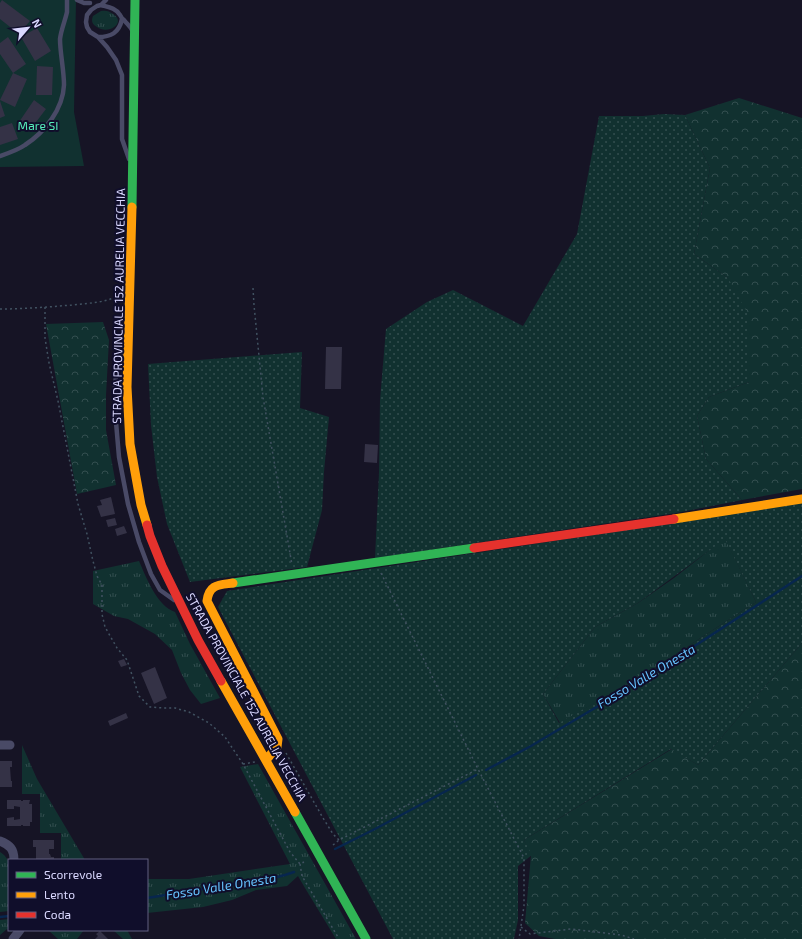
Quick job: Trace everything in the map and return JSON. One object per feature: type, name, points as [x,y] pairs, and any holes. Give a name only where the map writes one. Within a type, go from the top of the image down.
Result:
[{"type":"main road","name":"STRADA PROVINCIALE 152 AURELIA VECCHIA","points":[[135,0],[133,169],[127,387],[130,444],[140,505],[162,566],[198,640],[366,939]]},
{"type":"main road","points":[[266,760],[277,747],[278,738],[207,601],[208,592],[213,587],[293,574],[677,519],[802,499]]},
{"type":"street","points":[[0,745],[10,745]]},
{"type":"street","points":[[0,841],[12,849],[14,859]]},
{"type":"street","points":[[13,939],[19,931]]},
{"type":"lane","points":[[0,156],[25,145],[37,136],[52,119],[59,104],[64,87],[60,40],[67,12],[67,0]]},
{"type":"lane","points":[[78,0],[84,3],[89,2],[93,8]]},
{"type":"lane","points":[[106,0],[101,5],[93,8],[87,15],[86,22],[90,32],[98,37],[116,60],[122,75],[122,139],[133,169]]},
{"type":"lane","points":[[101,5],[116,10],[122,19],[127,23],[134,35]]},
{"type":"lane","points":[[122,19],[129,17],[134,11]]},
{"type":"lane","points":[[98,37],[105,37],[115,33],[121,26],[122,19]]},
{"type":"lane","points":[[128,347],[117,366],[115,385],[119,457],[128,504],[139,542],[151,574],[160,590],[181,605]]},
{"type":"path","points":[[253,288],[263,397],[293,574]]},
{"type":"path","points":[[0,309],[100,302],[111,300],[129,291]]},
{"type":"path","points":[[45,307],[45,338],[49,362],[78,504],[97,576],[102,585],[102,614],[105,628],[117,648],[127,660],[140,696],[150,707],[174,708],[189,712],[209,723],[225,737],[243,764],[290,852],[300,864],[302,876],[339,939]]},
{"type":"path","points":[[379,562],[380,571],[478,769],[524,858],[524,906],[519,939]]},
{"type":"path","points":[[286,752],[323,818],[333,834],[339,840]]},
{"type":"path","points":[[333,844],[478,769]]},
{"type":"path","points":[[300,864],[304,862]]},
{"type":"path","points":[[521,927],[530,934],[571,929],[621,935],[634,939]]},
{"type":"green space","name":"Mare SI","points":[[0,0],[76,0],[74,112],[84,166],[0,167]]},
{"type":"green space","points":[[101,11],[109,11],[117,17],[118,21],[114,27],[106,30],[94,25],[92,22],[93,16]]},
{"type":"green space","points":[[739,98],[802,118],[802,489],[742,500],[706,459],[697,416],[709,397],[749,382],[728,278],[694,254],[710,168],[685,115]]},
{"type":"green space","points":[[664,114],[685,115],[710,168],[694,254],[728,278],[749,316],[749,382],[709,397],[697,416],[706,459],[742,500],[676,513],[375,558],[379,473],[380,400],[386,329],[427,302],[453,290],[523,326],[577,234],[599,116],[643,116]]},
{"type":"green space","points":[[103,322],[109,340],[106,430],[116,485],[77,494],[46,324]]},
{"type":"green space","points":[[302,352],[300,408],[329,417],[322,510],[307,567],[190,582],[167,524],[157,477],[151,425],[148,364]]},
{"type":"green space","points":[[802,503],[802,643],[698,765],[671,749],[524,840],[532,855],[518,866],[518,920],[514,939],[393,939],[218,607],[227,591]],"holes":[[[725,539],[756,602],[645,674],[559,723],[543,694],[595,627],[638,603]]]},
{"type":"green space","points":[[725,538],[756,602],[645,674],[560,723],[543,694],[595,627],[638,603],[674,578]]},
{"type":"green space","points":[[139,561],[153,590],[163,604],[175,612],[190,644],[220,698],[201,704],[190,690],[181,673],[172,650],[155,634],[128,619],[114,616],[93,604],[93,571]]},
{"type":"green space","points":[[802,643],[802,939],[555,939],[539,936],[525,923],[531,855],[524,840],[672,749],[698,765]]},
{"type":"green space","points":[[22,745],[37,779],[84,859],[61,859],[61,833],[40,833],[40,794],[22,794]]},
{"type":"green space","points":[[258,764],[356,939],[336,939],[298,876],[287,886],[256,890],[232,900],[203,907],[148,913],[148,879],[189,879],[290,864],[240,767]]},
{"type":"green space","points":[[0,852],[8,861],[8,911],[0,912]]},
{"type":"green space","points":[[8,919],[8,930],[0,935],[0,920]]},
{"type":"green space","points":[[49,931],[83,931],[77,939],[58,939]]},
{"type":"green space","points":[[114,931],[128,931],[132,939],[123,939]]},
{"type":"building","points":[[2,0],[30,21],[19,34],[0,19],[0,3]]},
{"type":"building","points":[[37,28],[51,51],[35,61],[21,37]]},
{"type":"building","points":[[8,37],[26,64],[13,73],[0,54],[0,43]]},
{"type":"building","points":[[37,66],[53,67],[52,95],[36,95]]},
{"type":"building","points":[[13,73],[27,79],[15,107],[0,100]]},
{"type":"building","points":[[34,100],[46,109],[30,130],[19,122]]},
{"type":"building","points":[[0,101],[5,116],[0,118]]},
{"type":"building","points":[[12,123],[18,139],[0,145],[0,127]]},
{"type":"building","points":[[326,347],[342,347],[341,389],[325,389]]},
{"type":"building","points":[[365,444],[378,445],[377,463],[364,462]]},
{"type":"building","points":[[111,497],[115,514],[101,517],[97,506],[102,505],[100,500]]},
{"type":"building","points":[[115,518],[117,525],[108,527],[106,520]]},
{"type":"building","points":[[124,526],[127,533],[117,536],[115,529]]},
{"type":"building","points":[[124,659],[127,665],[121,667],[118,661]]},
{"type":"building","points":[[155,667],[167,698],[154,704],[141,673]]},
{"type":"building","points":[[126,713],[128,718],[110,726],[108,721]]},
{"type":"building","points":[[0,761],[12,761],[12,767],[10,767],[12,787],[0,787]]},
{"type":"building","points":[[7,800],[30,800],[29,804],[32,804],[32,822],[30,822],[30,826],[7,826],[7,818],[14,817],[14,820],[20,819],[20,807],[14,806],[14,809],[7,809]]},
{"type":"building","points":[[33,840],[54,840],[54,849],[49,849],[49,854],[51,857],[54,857],[54,859],[36,859],[36,847],[33,847]]},
{"type":"building","points":[[100,931],[108,939],[95,939],[98,936],[96,934]]},
{"type":"waterway","name":"Fosso Valle Onesta","points":[[486,770],[531,746],[647,677],[802,576]]},
{"type":"waterway","name":"Fosso Valle Onesta","points":[[335,849],[476,775]]},
{"type":"waterway","name":"Fosso Valle Onesta","points":[[148,898],[277,877],[294,872]]},
{"type":"waterway","name":"Fosso Valle Onesta","points":[[0,917],[8,916]]},
{"type":"traffic: fast","points":[[132,207],[135,0]]},
{"type":"traffic: fast","points":[[233,583],[474,548]]},
{"type":"traffic: fast","points":[[295,812],[366,939]]},
{"type":"traffic: slow","points":[[132,207],[127,387],[130,444],[141,505],[147,525]]},
{"type":"traffic: slow","points":[[674,519],[802,499]]},
{"type":"traffic: slow","points":[[233,583],[219,585],[212,588],[208,595],[207,601],[278,739],[277,747],[266,760]]},
{"type":"traffic: slow","points":[[221,681],[295,812]]},
{"type":"traffic: jam","points":[[474,548],[674,519]]},
{"type":"traffic: jam","points":[[147,525],[162,566],[198,640],[221,681]]}]
